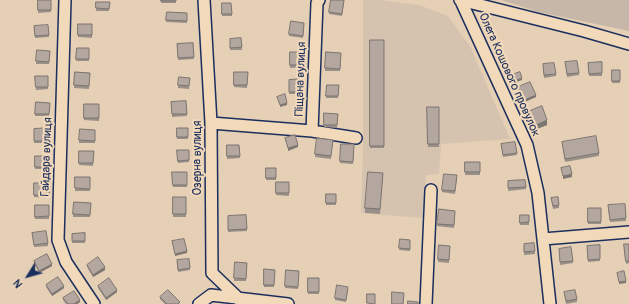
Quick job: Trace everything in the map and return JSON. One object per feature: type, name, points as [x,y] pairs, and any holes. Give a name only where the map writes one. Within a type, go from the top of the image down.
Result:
[{"type":"street","name":"Гайдара вулиця","points":[[65,0],[58,240],[66,262],[94,304]]},
{"type":"street","name":"Озерна вулиця","points":[[204,0],[211,123],[212,273],[239,301]]},
{"type":"street","name":"Піщана вулиця","points":[[211,123],[312,131],[318,0]]},
{"type":"street","points":[[461,0],[629,44]]},
{"type":"street","name":"Олега Кошового провулок","points":[[461,0],[527,145],[538,193],[550,304]]},
{"type":"street","points":[[312,131],[356,138]]},
{"type":"street","points":[[426,304],[431,190]]},
{"type":"street","points":[[543,240],[629,232]]},
{"type":"street","points":[[200,304],[211,294],[239,301],[288,304]]},
{"type":"shaded area","points":[[363,0],[379,0],[419,5],[448,16],[470,46],[510,139],[441,144],[439,174],[426,175],[423,218],[361,213],[363,147]]},
{"type":"shaded area","points":[[501,0],[629,0],[629,31],[539,12]]},
{"type":"building","points":[[38,0],[51,0],[51,10],[38,10]]},
{"type":"building","points":[[176,0],[176,1],[161,1]]},
{"type":"building","points":[[331,0],[344,0],[342,14],[329,12]]},
{"type":"building","points":[[96,2],[110,2],[109,9],[96,8]]},
{"type":"building","points":[[222,3],[231,3],[232,14],[222,14]]},
{"type":"building","points":[[167,12],[187,13],[187,21],[166,20]]},
{"type":"building","points":[[291,21],[304,23],[303,36],[289,34]]},
{"type":"building","points":[[78,24],[92,24],[92,35],[78,35]]},
{"type":"building","points":[[48,25],[49,35],[35,36],[34,26]]},
{"type":"building","points":[[241,38],[242,47],[230,48],[230,39]]},
{"type":"building","points":[[370,40],[384,40],[384,146],[370,146]]},
{"type":"building","points":[[193,43],[194,57],[178,58],[177,44]]},
{"type":"building","points":[[77,48],[89,48],[89,59],[76,59]]},
{"type":"building","points":[[37,50],[50,51],[49,62],[36,61]]},
{"type":"building","points":[[290,52],[305,52],[305,65],[290,65]]},
{"type":"building","points":[[326,52],[341,53],[340,69],[325,68]]},
{"type":"building","points":[[577,61],[579,73],[567,74],[565,62]]},
{"type":"building","points":[[602,62],[602,73],[589,74],[588,63]]},
{"type":"building","points":[[554,63],[556,74],[544,75],[543,64]]},
{"type":"building","points":[[612,70],[620,70],[620,81],[612,81]]},
{"type":"building","points":[[75,72],[90,73],[89,86],[74,85]]},
{"type":"building","points":[[234,72],[248,72],[247,85],[234,85]]},
{"type":"building","points":[[520,72],[522,78],[514,81],[512,75]]},
{"type":"building","points":[[35,76],[48,76],[48,87],[36,87]]},
{"type":"building","points":[[179,77],[190,78],[189,86],[178,85]]},
{"type":"building","points":[[303,79],[303,92],[289,92],[289,80]]},
{"type":"building","points":[[530,82],[536,95],[522,101],[516,88]]},
{"type":"building","points":[[327,85],[339,85],[338,96],[326,96]]},
{"type":"building","points":[[285,94],[287,103],[280,105],[277,97]]},
{"type":"building","points":[[186,101],[187,114],[172,114],[171,102]]},
{"type":"building","points":[[36,102],[50,103],[49,114],[35,114]]},
{"type":"building","points":[[84,104],[99,104],[99,118],[84,118]]},
{"type":"building","points":[[542,106],[547,120],[534,126],[528,112]]},
{"type":"building","points":[[427,107],[439,107],[439,144],[428,144]]},
{"type":"building","points":[[324,113],[338,114],[337,125],[324,125]]},
{"type":"building","points":[[50,128],[51,141],[34,141],[34,129]]},
{"type":"building","points":[[177,128],[188,128],[188,137],[177,137]]},
{"type":"building","points":[[80,129],[95,130],[95,141],[79,140]]},
{"type":"building","points":[[295,135],[298,145],[288,148],[285,138]]},
{"type":"building","points":[[596,136],[599,153],[565,159],[562,142]]},
{"type":"building","points":[[317,138],[333,140],[331,156],[315,154]]},
{"type":"building","points":[[515,142],[517,153],[503,155],[501,144]]},
{"type":"building","points":[[341,144],[354,144],[353,162],[340,161]]},
{"type":"building","points":[[227,145],[239,145],[240,156],[227,156]]},
{"type":"building","points":[[177,150],[189,150],[189,160],[178,161]]},
{"type":"building","points":[[79,151],[94,151],[93,163],[79,163]]},
{"type":"building","points":[[35,156],[50,156],[50,167],[35,167]]},
{"type":"building","points":[[465,162],[480,162],[480,172],[465,172]]},
{"type":"building","points":[[570,166],[572,174],[563,176],[561,168]]},
{"type":"building","points":[[266,168],[276,168],[276,178],[266,178]]},
{"type":"building","points":[[172,172],[187,172],[187,185],[173,185]]},
{"type":"building","points":[[368,172],[383,173],[380,209],[365,208]]},
{"type":"building","points":[[444,174],[457,175],[455,191],[442,190]]},
{"type":"building","points":[[75,177],[90,177],[90,189],[75,188]]},
{"type":"building","points":[[525,180],[526,187],[508,188],[508,181]]},
{"type":"building","points":[[276,182],[289,182],[289,193],[276,193]]},
{"type":"building","points":[[34,183],[50,183],[49,196],[34,195]]},
{"type":"building","points":[[326,194],[336,194],[336,203],[326,203]]},
{"type":"building","points":[[173,197],[186,197],[186,214],[173,214]]},
{"type":"building","points":[[558,197],[559,205],[553,206],[551,198]]},
{"type":"building","points":[[74,202],[91,203],[90,215],[73,214]]},
{"type":"building","points":[[625,204],[626,218],[610,220],[608,205]]},
{"type":"building","points":[[35,205],[49,205],[49,216],[35,217]]},
{"type":"building","points":[[588,208],[601,208],[601,222],[588,222]]},
{"type":"building","points":[[439,209],[455,211],[454,225],[437,224]]},
{"type":"building","points":[[246,215],[247,229],[228,230],[228,216]]},
{"type":"building","points":[[520,215],[529,215],[529,222],[520,223]]},
{"type":"building","points":[[46,231],[48,243],[34,245],[32,233]]},
{"type":"building","points":[[85,233],[85,241],[72,241],[72,234]]},
{"type":"building","points":[[184,239],[187,251],[175,254],[172,241]]},
{"type":"building","points":[[400,239],[410,240],[410,249],[399,248]]},
{"type":"building","points":[[534,243],[535,251],[524,252],[524,244]]},
{"type":"building","points":[[624,244],[629,244],[629,261],[626,261]]},
{"type":"building","points":[[439,245],[450,246],[449,260],[438,259]]},
{"type":"building","points":[[600,245],[600,259],[588,260],[587,246]]},
{"type":"building","points":[[571,247],[573,261],[560,262],[559,249]]},
{"type":"building","points":[[47,254],[52,264],[39,271],[34,261]]},
{"type":"building","points":[[98,257],[105,267],[93,275],[87,265]]},
{"type":"building","points":[[189,259],[190,268],[178,270],[177,260]]},
{"type":"building","points":[[235,262],[247,263],[246,279],[234,278]]},
{"type":"building","points":[[264,269],[275,270],[274,285],[264,285]]},
{"type":"building","points":[[286,270],[299,271],[298,287],[285,286]]},
{"type":"building","points":[[624,271],[626,281],[619,282],[617,273]]},
{"type":"building","points":[[58,277],[64,286],[52,294],[46,285]]},
{"type":"building","points":[[109,278],[117,290],[106,298],[98,286]]},
{"type":"building","points":[[308,278],[319,278],[319,292],[308,292]]},
{"type":"building","points":[[337,285],[348,287],[346,300],[335,298]]},
{"type":"building","points":[[168,290],[180,302],[178,304],[167,304],[160,297]]},
{"type":"building","points":[[575,290],[577,299],[566,301],[564,292]]},
{"type":"building","points":[[74,291],[80,300],[74,304],[68,304],[63,298]]},
{"type":"building","points":[[392,292],[404,293],[403,304],[392,304]]},
{"type":"building","points":[[367,294],[375,294],[375,304],[367,303]]},
{"type":"building","points":[[408,301],[418,302],[418,304],[408,304]]}]
